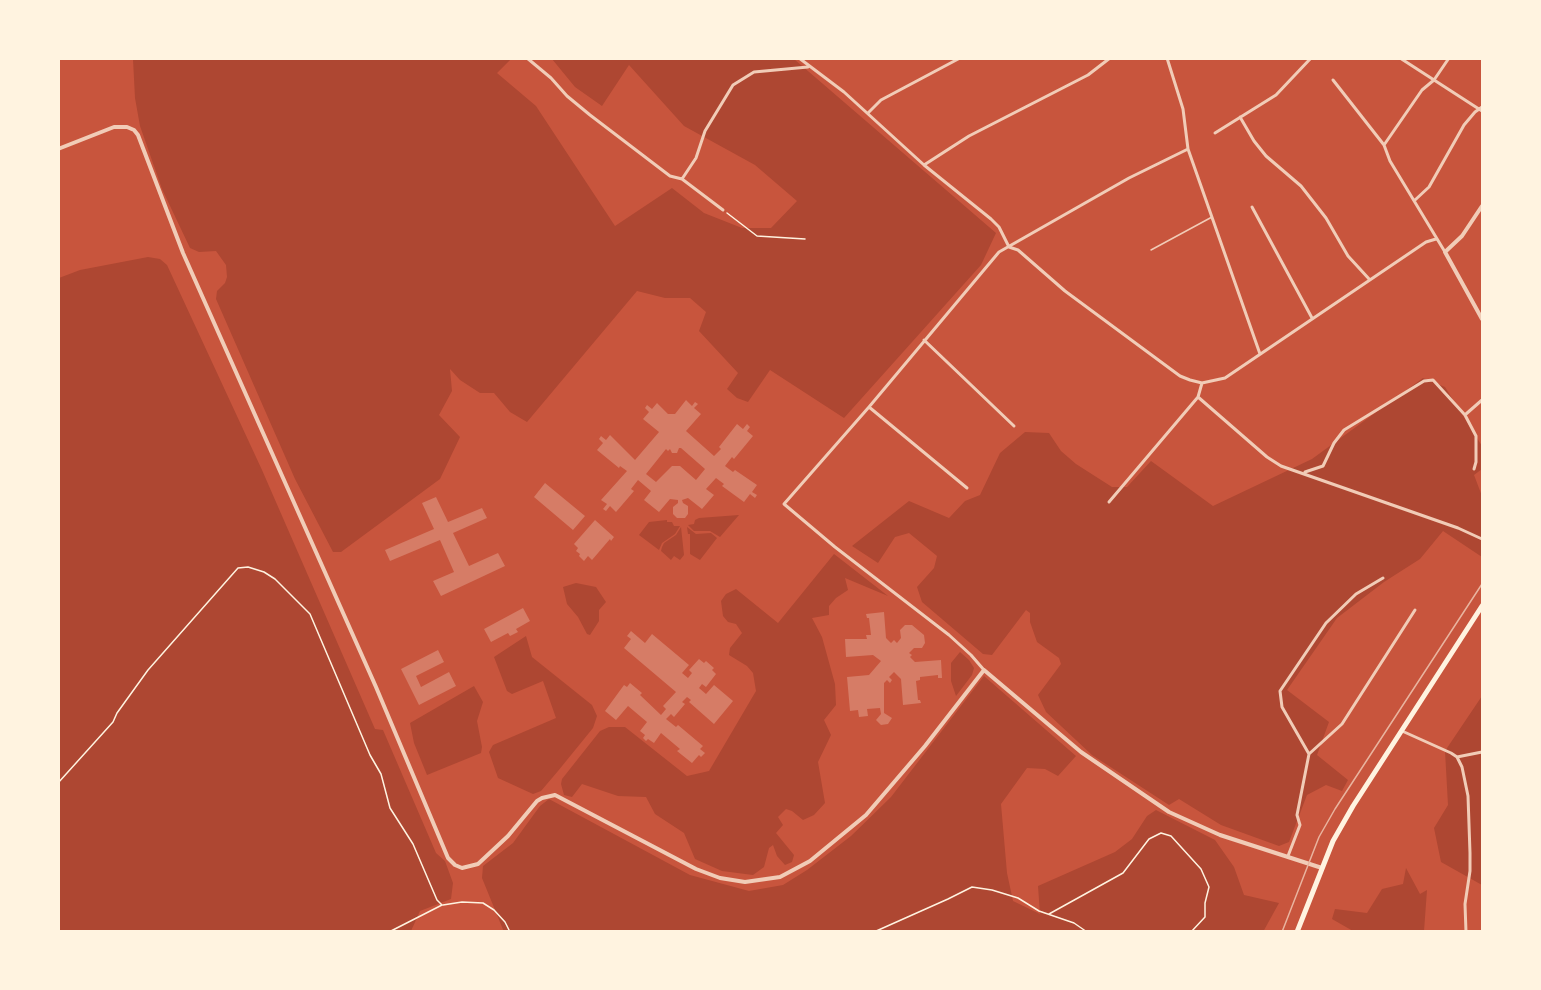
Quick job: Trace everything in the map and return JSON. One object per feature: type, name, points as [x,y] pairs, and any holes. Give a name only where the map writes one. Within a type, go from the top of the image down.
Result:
[{"type":"highway","points":[[1297,932],[1333,841],[1353,806],[1482,606]]},
{"type":"street","points":[[527,58],[590,116],[670,176],[682,179],[723,210]]},
{"type":"street","points":[[799,58],[844,92],[924,165],[999,227],[1010,247],[1017,250],[1065,291],[1180,376],[1202,383],[1225,378],[1426,242],[1437,239]]},
{"type":"street","points":[[868,113],[881,100],[960,58]]},
{"type":"street","points":[[924,165],[969,136],[1088,75],[1110,58]]},
{"type":"street","points":[[1167,58],[1183,109],[1188,149],[1260,354]]},
{"type":"street","points":[[1215,134],[1276,95],[1311,58]]},
{"type":"street","points":[[1400,58],[1482,109],[1464,125],[1429,187],[1415,201]]},
{"type":"street","points":[[1384,145],[1422,90],[1434,80],[1449,58]]},
{"type":"street","points":[[682,179],[696,158],[705,131],[733,84],[754,72],[809,67]]},
{"type":"street","points":[[1333,81],[1384,145],[1390,161],[1445,252],[1482,320]]},
{"type":"street","points":[[1240,117],[1266,156],[1301,186],[1326,218],[1348,256],[1370,280]]},
{"type":"street","points":[[58,150],[114,127],[134,129],[138,135],[183,253],[376,687],[448,858],[455,865],[462,868],[478,864],[508,836],[537,801],[555,795],[696,869],[720,878],[745,882],[780,877],[810,861],[866,815],[925,746],[984,670]]},
{"type":"street","points":[[1188,149],[1129,178],[999,252],[784,504],[835,547],[949,635],[971,654],[984,670],[1081,752],[1149,800],[1208,830],[1322,868]]},
{"type":"street","points":[[1445,252],[1462,236],[1482,206]]},
{"type":"street","points":[[1252,207],[1312,318]]},
{"type":"street","points":[[1478,312],[1482,308]]},
{"type":"street","points":[[924,340],[1014,426]]},
{"type":"street","points":[[1300,472],[1309,472],[1323,466],[1334,443],[1344,430],[1424,381],[1433,380],[1465,415],[1476,436],[1474,469]]},
{"type":"street","points":[[1109,502],[1198,397],[1202,383]]},
{"type":"street","points":[[1198,397],[1267,457],[1281,466],[1458,528],[1482,539]]},
{"type":"street","points":[[1465,415],[1482,400]]},
{"type":"street","points":[[869,407],[967,488]]},
{"type":"street","points":[[1309,754],[1282,707],[1280,692],[1326,623],[1356,594],[1383,578]]},
{"type":"street","points":[[1288,856],[1300,825],[1297,815],[1309,754],[1342,724],[1415,610]]},
{"type":"street","points":[[1402,731],[1457,758],[1462,766],[1468,796],[1470,871],[1465,904],[1466,932]]},
{"type":"street","points":[[1457,758],[1482,752]]},
{"type":"lane","points":[[1151,250],[1213,217]]},
{"type":"path","points":[[723,210],[757,236],[805,240]]},
{"type":"path","points":[[58,783],[113,722],[148,670],[238,568],[242,566],[253,568],[275,579],[310,614],[370,755],[381,774],[390,808],[413,844],[437,900],[442,905]]},
{"type":"path","points":[[1049,914],[1123,873],[1149,839],[1161,833],[1171,836],[1201,869],[1209,887],[1205,903],[1205,917],[1191,932]]},
{"type":"path","points":[[874,932],[972,886],[1018,898],[1039,911],[1074,923],[1086,932]]},
{"type":"path","points":[[389,932],[442,905],[462,902],[483,903],[494,910],[505,922],[510,932]]},
{"type":"shaded area","points":[[133,59],[511,59],[497,73],[536,106],[615,226],[672,188],[704,213],[742,228],[771,228],[797,201],[755,165],[684,126],[629,65],[602,106],[575,87],[552,59],[794,59],[996,233],[981,265],[844,418],[770,370],[748,402],[737,398],[727,389],[738,373],[699,331],[706,312],[690,298],[665,298],[637,291],[527,422],[510,412],[494,393],[480,393],[460,380],[450,369],[452,391],[439,415],[460,437],[440,479],[341,552],[333,552],[295,479],[216,299],[217,291],[225,283],[227,277],[226,265],[216,251],[199,252],[190,248],[162,189],[140,126],[135,98]]},
{"type":"shaded area","points":[[148,257],[160,259],[167,265],[262,470],[375,729],[383,730],[436,853],[445,861],[453,883],[451,899],[420,911],[411,931],[59,932],[59,278],[80,270]]},
{"type":"shaded area","points":[[1423,378],[1445,387],[1482,446],[1482,469],[1474,475],[1482,496],[1482,557],[1443,531],[1420,559],[1384,582],[1337,618],[1287,690],[1329,722],[1317,755],[1348,780],[1342,791],[1326,785],[1307,795],[1289,842],[1279,846],[1221,825],[1179,799],[1169,805],[1092,755],[1046,712],[1038,695],[1061,664],[1059,658],[1037,642],[1030,622],[1030,613],[1026,610],[992,655],[983,654],[922,602],[917,587],[934,568],[937,556],[909,533],[895,537],[878,563],[852,546],[909,501],[949,518],[965,501],[980,495],[1000,453],[1025,432],[1049,433],[1061,451],[1076,464],[1112,487],[1127,487],[1151,461],[1213,506],[1312,459]]},
{"type":"shaded area","points":[[739,515],[720,537],[710,531],[694,531],[688,525],[694,524],[699,518]]},
{"type":"shaded area","points":[[667,520],[674,526],[680,526],[675,534],[662,543],[659,550],[639,535],[649,522]]},
{"type":"shaded area","points":[[681,527],[684,555],[680,560],[674,556],[671,560],[661,551],[662,547],[676,535]]},
{"type":"shaded area","points":[[687,527],[696,534],[711,533],[717,538],[700,560],[690,554],[690,534],[688,534]]},
{"type":"shaded area","points":[[834,554],[888,596],[845,578],[848,590],[829,606],[829,615],[812,618],[822,637],[835,684],[836,705],[824,720],[831,735],[818,762],[825,803],[814,815],[803,820],[786,809],[778,817],[783,825],[776,833],[794,855],[792,862],[785,865],[777,856],[773,845],[769,848],[764,867],[753,875],[722,871],[695,859],[684,833],[655,814],[646,797],[618,796],[582,784],[572,797],[564,795],[562,779],[600,731],[609,727],[625,727],[687,776],[709,771],[756,691],[753,673],[747,666],[729,655],[730,648],[742,633],[736,624],[728,622],[723,616],[721,601],[726,594],[736,589],[778,623]]},
{"type":"shaded area","points":[[576,583],[596,587],[606,602],[599,610],[599,621],[590,635],[587,634],[578,617],[567,604],[563,587]]},
{"type":"shaded area","points":[[526,636],[532,657],[592,705],[597,716],[593,728],[558,771],[541,791],[533,794],[498,778],[489,752],[493,745],[556,718],[543,681],[512,694],[507,691],[494,657]]},
{"type":"shaded area","points":[[960,652],[974,668],[972,675],[956,696],[951,681],[951,663]]},
{"type":"shaded area","points":[[984,676],[1076,756],[1058,776],[1045,769],[1027,768],[1001,804],[1007,873],[1013,901],[1040,914],[1038,886],[1115,852],[1132,839],[1147,816],[1156,810],[1215,840],[1234,867],[1244,895],[1279,903],[1263,932],[504,932],[482,878],[483,866],[513,843],[540,806],[549,799],[690,875],[749,891],[783,885],[807,870],[851,836],[891,797]]},
{"type":"shaded area","points":[[474,686],[483,702],[477,721],[481,753],[427,775],[414,743],[410,723]]},
{"type":"shaded area","points":[[1482,696],[1482,885],[1441,862],[1434,828],[1448,805],[1445,751]]},
{"type":"shaded area","points":[[1406,868],[1420,894],[1427,890],[1424,931],[1353,931],[1332,919],[1335,909],[1367,913],[1382,889],[1403,884]]},
{"type":"building","points":[[686,400],[692,406],[695,402],[698,404],[694,408],[701,414],[686,431],[714,456],[737,424],[743,429],[747,424],[750,427],[747,431],[753,436],[734,459],[732,457],[725,466],[757,485],[752,492],[757,495],[755,498],[750,494],[744,502],[722,486],[724,484],[716,478],[706,489],[714,495],[702,509],[688,498],[682,500],[688,506],[688,514],[685,518],[677,518],[673,514],[673,507],[678,500],[670,499],[659,512],[644,500],[651,491],[638,480],[631,489],[634,491],[616,512],[610,506],[606,511],[603,509],[607,504],[601,500],[627,471],[620,466],[619,468],[597,450],[603,443],[599,439],[601,436],[606,440],[610,435],[635,460],[659,432],[643,419],[649,412],[645,408],[647,405],[652,409],[657,403],[668,414],[675,414]],"holes":[[[681,448],[705,469],[696,480],[680,466],[672,466],[656,482],[646,474],[666,449],[677,453]]]},
{"type":"building","points":[[545,483],[585,516],[573,530],[534,497]]},
{"type":"building","points":[[436,497],[448,522],[482,508],[487,518],[453,533],[469,566],[498,553],[505,566],[441,596],[433,581],[454,572],[440,540],[390,561],[385,550],[434,529],[422,503]]},
{"type":"building","points":[[595,520],[614,537],[592,560],[588,556],[584,561],[576,551],[578,548],[574,544]]},
{"type":"building","points":[[523,608],[530,621],[516,629],[518,632],[510,636],[508,633],[491,642],[484,629]]},
{"type":"building","points":[[884,612],[886,638],[891,643],[894,640],[897,643],[901,638],[900,630],[905,625],[912,625],[924,635],[925,643],[922,648],[914,648],[909,653],[912,655],[910,657],[915,662],[941,660],[942,678],[938,678],[938,675],[920,677],[920,680],[916,681],[918,700],[921,703],[903,705],[901,679],[894,672],[889,677],[892,680],[890,683],[887,680],[884,683],[884,713],[892,718],[888,724],[881,725],[876,720],[881,714],[880,708],[867,709],[868,716],[859,717],[858,710],[850,711],[847,677],[869,675],[881,661],[873,655],[846,657],[845,639],[867,639],[866,635],[871,635],[869,618],[866,614]]},
{"type":"building","points":[[631,631],[645,643],[652,634],[689,665],[682,673],[688,678],[692,673],[689,670],[699,659],[704,663],[706,661],[714,668],[712,670],[716,674],[706,687],[702,684],[699,688],[706,694],[714,685],[733,701],[714,724],[689,702],[691,700],[687,697],[682,702],[685,704],[674,717],[671,714],[666,719],[676,727],[678,725],[703,746],[700,749],[705,753],[701,757],[699,755],[692,763],[677,751],[680,749],[661,733],[654,743],[648,739],[646,741],[643,738],[645,735],[640,731],[647,722],[628,706],[616,720],[605,711],[624,685],[627,687],[630,683],[661,715],[666,709],[663,706],[676,692],[624,648],[631,639],[627,636]]},
{"type":"building","points":[[438,650],[444,662],[416,676],[421,687],[449,672],[456,686],[419,705],[401,669]]},
{"type":"tram line","points":[[1282,932],[1319,837],[1335,809],[1482,584]]}]
